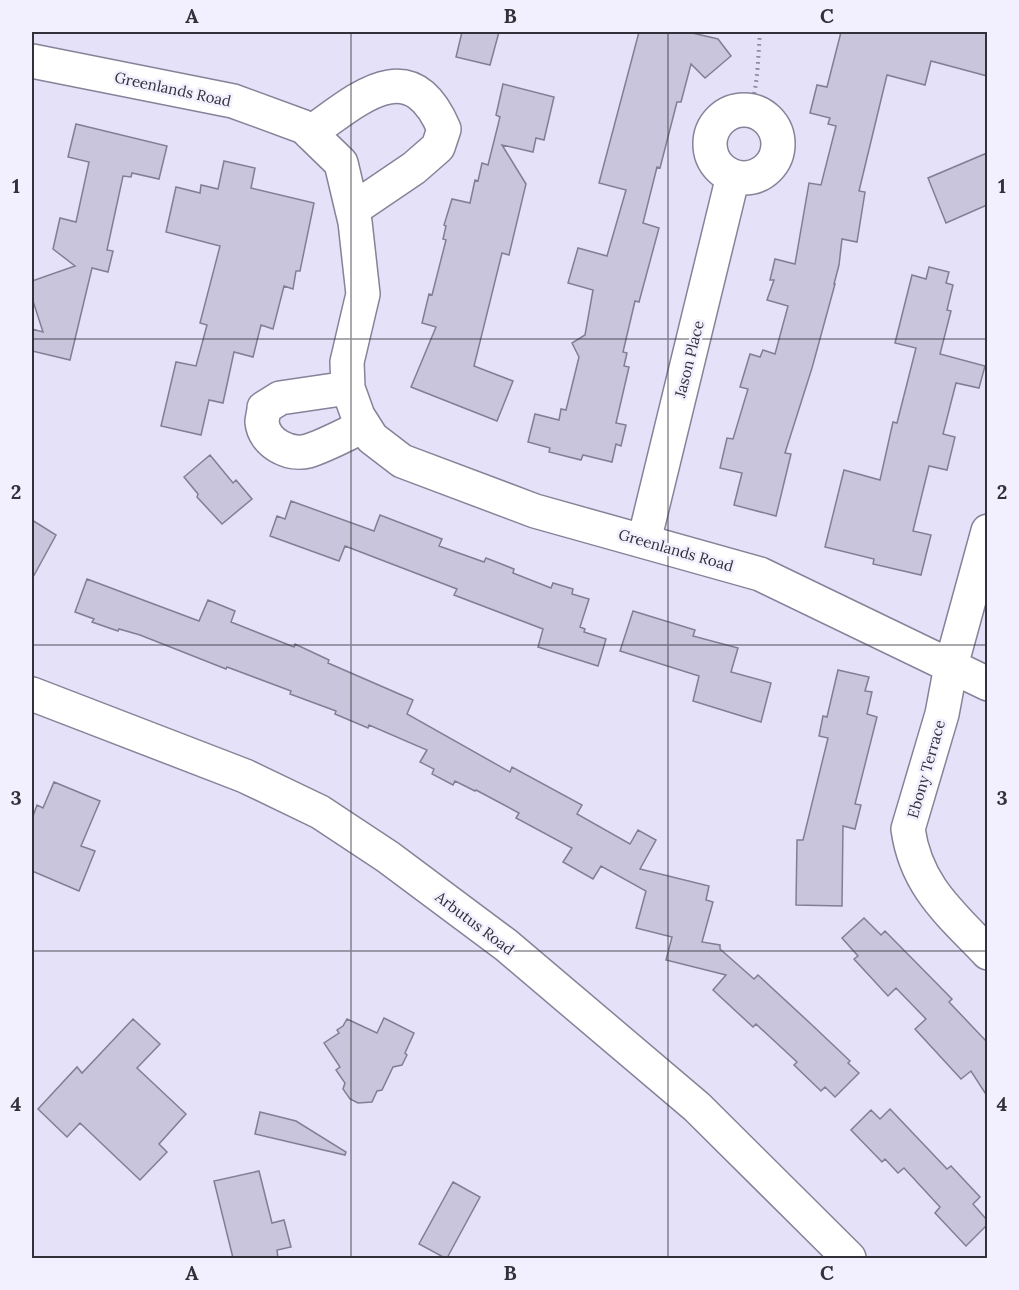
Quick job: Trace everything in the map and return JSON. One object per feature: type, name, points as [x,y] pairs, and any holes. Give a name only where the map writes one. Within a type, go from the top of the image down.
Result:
[{"type":"street","name":"Greenlands Road","points":[[32,61],[233,101],[304,127],[340,163],[352,210],[363,294],[347,362],[348,388],[358,416],[372,438],[402,461],[535,511],[760,574],[987,684]]},
{"type":"street","points":[[310,133],[357,99],[392,85],[412,89],[429,103],[438,115],[444,129],[438,147],[414,168],[352,210]]},
{"type":"street","points":[[738,111],[750,111],[760,114],[769,121],[778,141],[773,163],[765,171],[744,178],[723,171],[711,153],[710,142],[719,121],[738,111]]},
{"type":"street","name":"Jason Place","points":[[644,541],[734,176]]},
{"type":"street","points":[[348,388],[280,398],[264,408],[262,423],[267,438],[276,446],[291,451],[306,452],[364,426]]},
{"type":"street","name":"Ebony Terrace","points":[[987,531],[951,666],[942,714],[908,829],[910,846],[930,890],[987,953]]},
{"type":"street","name":"Arbutus Road","points":[[32,694],[245,776],[320,812],[388,857],[506,945],[697,1107],[849,1258]]},
{"type":"path","points":[[750,111],[755,88],[760,32]]},
{"type":"building","points":[[462,32],[499,32],[490,65],[456,57]]},
{"type":"building","points":[[639,32],[688,32],[718,39],[731,56],[705,78],[691,64],[681,102],[677,102],[660,168],[657,167],[643,223],[659,228],[639,302],[635,301],[623,352],[627,353],[624,366],[629,367],[616,423],[626,425],[621,446],[616,444],[612,462],[583,455],[581,460],[549,452],[550,448],[528,442],[535,414],[559,420],[561,409],[566,410],[579,357],[572,343],[585,335],[593,290],[568,283],[578,248],[607,256],[626,190],[599,183]]},
{"type":"building","points":[[841,32],[987,32],[987,76],[931,61],[925,85],[887,75],[859,191],[865,192],[857,242],[842,239],[835,284],[785,453],[791,454],[776,516],[734,505],[742,473],[720,468],[727,438],[733,439],[748,389],[740,387],[750,354],[760,357],[763,350],[775,354],[788,306],[767,300],[774,280],[770,280],[775,259],[795,264],[809,183],[821,185],[836,126],[828,124],[830,118],[810,113],[817,85],[827,87]]},
{"type":"building","points":[[503,84],[554,97],[544,140],[536,138],[533,152],[502,145],[526,184],[509,255],[502,253],[474,366],[513,381],[497,421],[411,387],[436,327],[422,323],[429,294],[432,295],[446,240],[443,239],[446,226],[444,225],[452,199],[470,203],[475,180],[478,181],[482,163],[488,165],[500,117],[496,115]]},
{"type":"building","points":[[76,124],[167,146],[159,179],[132,173],[131,177],[123,176],[107,250],[113,251],[108,272],[92,268],[70,360],[32,351],[32,329],[43,332],[32,298],[32,281],[75,266],[53,249],[60,218],[76,222],[89,162],[68,157]]},
{"type":"building","points":[[987,153],[987,205],[946,223],[928,178]]},
{"type":"building","points":[[224,161],[255,168],[251,188],[314,203],[300,271],[296,271],[293,289],[284,286],[273,329],[261,325],[253,357],[234,352],[223,403],[209,400],[201,435],[161,426],[176,362],[196,366],[207,325],[200,323],[220,246],[166,232],[176,187],[200,193],[201,185],[218,189]]},
{"type":"building","points":[[929,267],[949,272],[946,283],[953,285],[947,310],[951,311],[940,354],[985,366],[979,388],[956,383],[943,434],[955,437],[947,470],[929,466],[913,531],[931,535],[921,575],[873,564],[874,559],[825,547],[844,470],[880,480],[893,422],[897,423],[916,348],[895,343],[912,275],[926,279]]},
{"type":"building","points":[[210,455],[233,483],[236,480],[252,499],[222,524],[197,497],[198,494],[184,477]]},
{"type":"building","points":[[291,501],[374,531],[380,515],[442,539],[439,546],[484,562],[486,558],[514,569],[513,573],[551,588],[553,583],[573,589],[572,594],[589,599],[580,627],[585,629],[584,632],[606,639],[598,666],[538,647],[543,629],[454,595],[457,589],[345,546],[339,561],[270,536],[277,516],[285,519]]},
{"type":"building","points":[[32,520],[56,535],[32,579]]},
{"type":"building","points":[[87,579],[199,621],[208,600],[235,611],[231,622],[294,647],[295,644],[329,660],[328,663],[413,700],[407,714],[510,772],[512,767],[582,805],[577,814],[630,844],[638,830],[656,840],[640,869],[709,886],[706,900],[713,902],[702,942],[720,945],[720,949],[754,979],[758,975],[850,1061],[848,1063],[859,1073],[835,1097],[825,1087],[821,1091],[794,1065],[797,1062],[756,1024],[753,1027],[713,990],[726,975],[666,960],[672,937],[636,928],[646,891],[601,866],[593,879],[563,862],[572,848],[516,818],[519,813],[476,790],[455,781],[453,785],[432,774],[434,769],[420,762],[427,750],[369,725],[368,728],[335,714],[336,711],[290,694],[291,691],[227,667],[226,669],[140,635],[119,629],[118,631],[92,622],[94,619],[75,612]]},
{"type":"building","points":[[633,611],[695,630],[693,636],[738,648],[731,672],[771,683],[761,722],[693,701],[699,676],[620,651]]},
{"type":"building","points":[[838,670],[869,677],[865,691],[872,692],[867,714],[877,717],[855,804],[861,805],[855,829],[843,826],[842,906],[796,905],[797,840],[803,840],[828,738],[819,736],[823,716],[827,717]]},
{"type":"building","points":[[54,782],[100,801],[81,846],[95,851],[79,891],[32,871],[32,819],[37,805],[43,808]]},
{"type":"building","points":[[864,918],[881,935],[885,931],[952,999],[949,1002],[987,1042],[987,1096],[971,1071],[961,1079],[915,1029],[926,1019],[896,988],[888,996],[854,959],[858,956],[842,938]]},
{"type":"building","points":[[384,1018],[414,1033],[402,1065],[393,1067],[382,1090],[377,1091],[372,1102],[358,1103],[350,1099],[343,1089],[345,1083],[336,1070],[340,1067],[324,1043],[339,1033],[337,1030],[347,1019],[377,1033]]},
{"type":"building","points":[[133,1019],[160,1044],[137,1068],[186,1114],[159,1144],[167,1152],[140,1180],[80,1123],[67,1137],[38,1109],[77,1067],[82,1073]]},
{"type":"building","points":[[890,1109],[947,1169],[951,1166],[980,1197],[973,1204],[987,1220],[987,1225],[966,1246],[935,1213],[940,1207],[904,1168],[898,1173],[885,1159],[882,1162],[851,1130],[871,1110],[880,1119]]},
{"type":"building","points":[[260,1112],[296,1121],[346,1152],[345,1155],[255,1134]]},
{"type":"building","points":[[259,1171],[272,1223],[284,1220],[291,1247],[277,1250],[278,1258],[233,1258],[214,1181]]},
{"type":"building","points":[[453,1182],[480,1197],[445,1258],[419,1244]]}]
